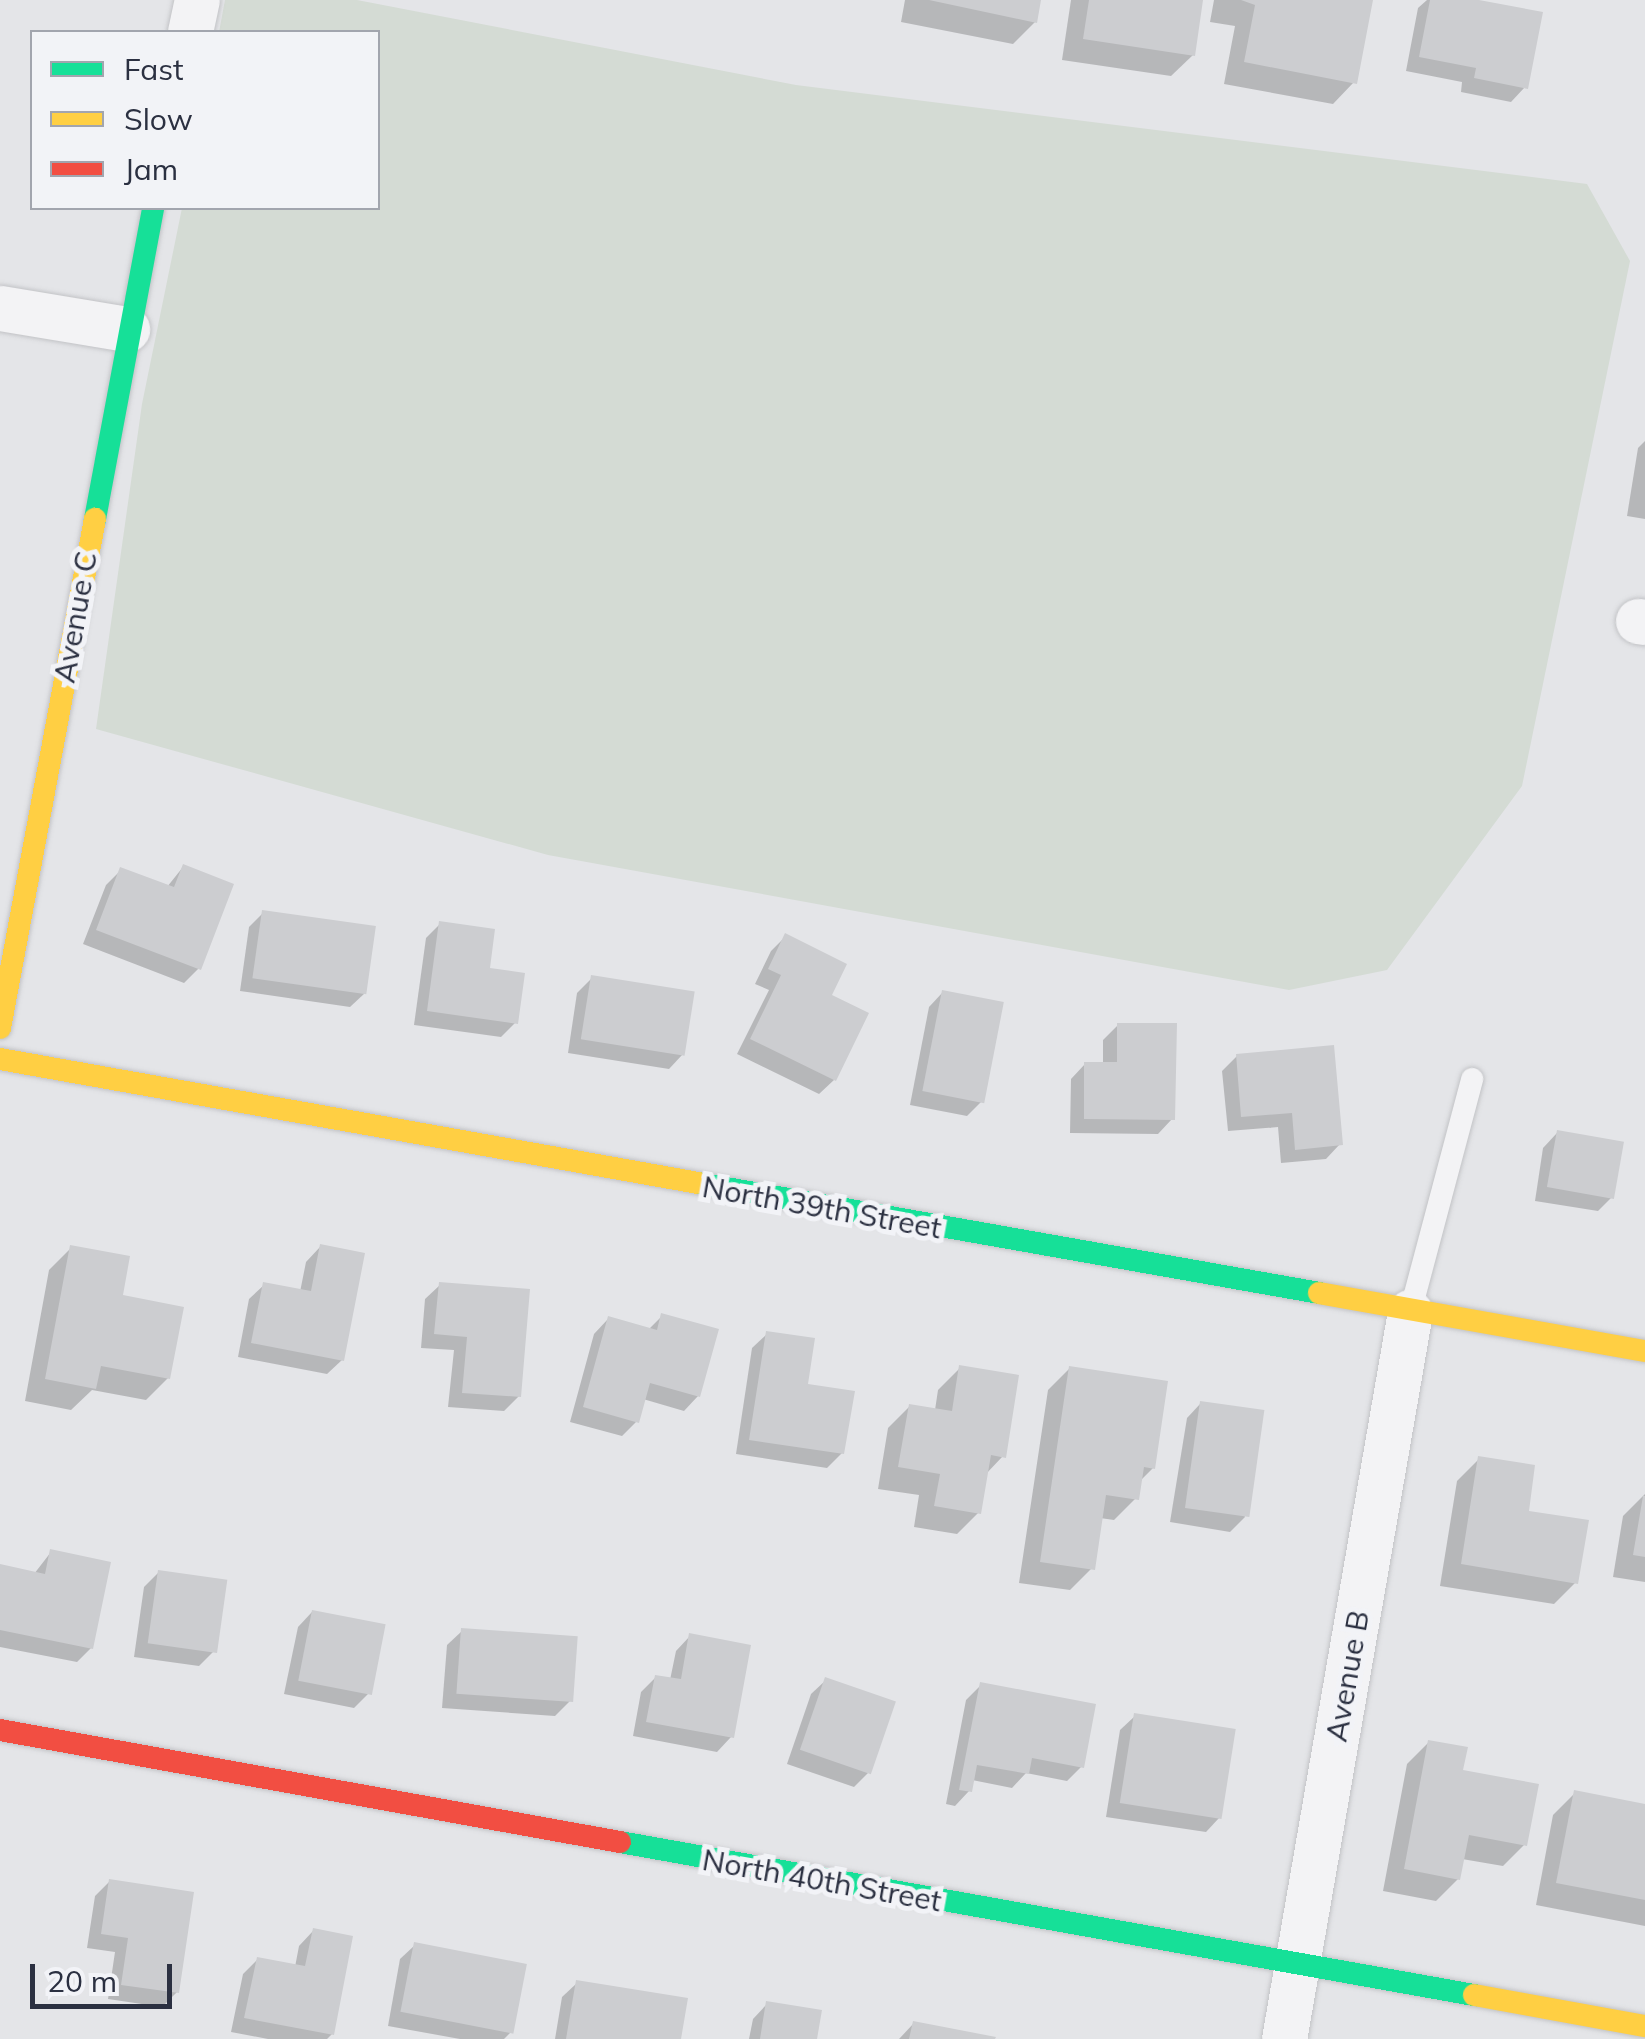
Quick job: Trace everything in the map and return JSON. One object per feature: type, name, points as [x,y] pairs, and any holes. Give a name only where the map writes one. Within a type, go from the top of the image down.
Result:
[{"type":"street","points":[[190,30],[197,0]]},
{"type":"street","name":"Avenue C","points":[[0,1028],[127,329],[153,210]]},
{"type":"street","points":[[0,308],[127,329]]},
{"type":"street","name":"North 39th Street","points":[[0,1059],[1645,1351]]},
{"type":"street","name":"Avenue B","points":[[1284,2039],[1410,1312]]},
{"type":"street","name":"North 40th Street","points":[[0,1730],[1645,2026]]},
{"type":"lane","points":[[1410,1312],[1472,1079]]},
{"type":"shaded area","points":[[225,0],[357,0],[796,85],[1587,184],[1630,261],[1522,786],[1387,970],[1289,990],[548,855],[96,729],[142,404],[182,210],[380,210],[380,30],[219,30]]},
{"type":"building","points":[[929,0],[1041,0],[1037,23]]},
{"type":"building","points":[[1089,0],[1203,0],[1195,56],[1083,39]]},
{"type":"building","points":[[1241,0],[1373,0],[1357,84],[1244,62],[1255,5]]},
{"type":"building","points":[[1430,0],[1479,0],[1543,12],[1528,89],[1474,78],[1476,68],[1419,57]]},
{"type":"building","points":[[183,864],[234,884],[201,970],[96,930],[120,867],[174,887]]},
{"type":"building","points":[[262,910],[376,926],[366,994],[252,978]]},
{"type":"building","points":[[439,921],[495,929],[490,968],[525,973],[518,1024],[427,1011]]},
{"type":"building","points":[[785,933],[847,964],[832,995],[869,1013],[836,1081],[750,1039],[781,975],[768,969]]},
{"type":"building","points":[[591,975],[695,991],[685,1056],[581,1039]]},
{"type":"building","points":[[942,990],[1004,1002],[984,1103],[922,1091]]},
{"type":"building","points":[[1117,1023],[1177,1023],[1175,1120],[1084,1119],[1084,1062],[1117,1062]]},
{"type":"building","points":[[1334,1045],[1343,1145],[1295,1150],[1292,1113],[1241,1117],[1236,1054]]},
{"type":"building","points":[[1557,1130],[1624,1142],[1614,1199],[1547,1187]]},
{"type":"building","points":[[320,1244],[365,1253],[344,1361],[251,1343],[263,1282],[311,1291]]},
{"type":"building","points":[[70,1245],[130,1256],[123,1295],[184,1307],[170,1379],[101,1366],[96,1389],[45,1379]]},
{"type":"building","points":[[439,1282],[530,1289],[521,1397],[462,1393],[467,1337],[434,1334]]},
{"type":"building","points":[[661,1313],[719,1329],[700,1397],[650,1383],[639,1423],[583,1407],[608,1316],[657,1330]]},
{"type":"building","points":[[766,1331],[815,1338],[808,1384],[855,1391],[844,1454],[749,1440]]},
{"type":"building","points":[[959,1365],[1019,1375],[1006,1458],[991,1455],[981,1514],[934,1506],[940,1474],[898,1467],[909,1404],[952,1411]]},
{"type":"building","points":[[1069,1366],[1168,1381],[1155,1469],[1144,1467],[1139,1500],[1106,1495],[1095,1570],[1040,1562]]},
{"type":"building","points":[[1200,1401],[1264,1410],[1249,1517],[1185,1508]]},
{"type":"building","points":[[1478,1456],[1535,1465],[1529,1511],[1589,1520],[1578,1584],[1461,1564]]},
{"type":"building","points":[[1645,1496],[1645,1557],[1633,1555]]},
{"type":"building","points":[[50,1549],[111,1562],[93,1649],[0,1630],[0,1564],[45,1574]]},
{"type":"building","points":[[158,1570],[227,1580],[217,1653],[148,1643]]},
{"type":"building","points":[[312,1610],[386,1624],[372,1695],[298,1681]]},
{"type":"building","points":[[461,1628],[578,1636],[573,1702],[456,1694]]},
{"type":"building","points":[[689,1633],[751,1645],[734,1738],[646,1722],[655,1675],[681,1679]]},
{"type":"building","points":[[825,1677],[896,1701],[871,1774],[800,1750]]},
{"type":"building","points":[[980,1682],[1096,1704],[1084,1768],[1032,1758],[1029,1774],[977,1765],[972,1792],[959,1790]]},
{"type":"building","points":[[1134,1713],[1236,1729],[1221,1819],[1120,1803]]},
{"type":"building","points":[[1428,1740],[1468,1747],[1463,1770],[1539,1784],[1527,1846],[1469,1835],[1460,1880],[1404,1869]]},
{"type":"building","points":[[1574,1790],[1645,1804],[1645,1900],[1556,1883]]},
{"type":"building","points":[[109,1879],[194,1892],[179,1993],[121,1985],[128,1938],[101,1934]]},
{"type":"building","points":[[313,1928],[353,1936],[334,2035],[244,2018],[257,1957],[305,1966]]},
{"type":"building","points":[[414,1942],[527,1964],[513,2034],[400,2012]]},
{"type":"building","points":[[576,1980],[688,1998],[681,2039],[566,2039]]},
{"type":"building","points":[[766,2001],[822,2010],[817,2039],[760,2039]]},
{"type":"building","points":[[913,2021],[996,2037],[909,2039]]},
{"type":"traffic: fast","points":[[95,519],[153,210]]},
{"type":"traffic: fast","points":[[698,1183],[1319,1293]]},
{"type":"traffic: fast","points":[[620,1842],[1474,1995]]},
{"type":"traffic: slow","points":[[0,1028],[95,519]]},
{"type":"traffic: slow","points":[[0,1059],[698,1183]]},
{"type":"traffic: slow","points":[[1319,1293],[1645,1351]]},
{"type":"traffic: slow","points":[[1474,1995],[1645,2026]]},
{"type":"traffic: jam","points":[[0,1730],[620,1842]]}]
